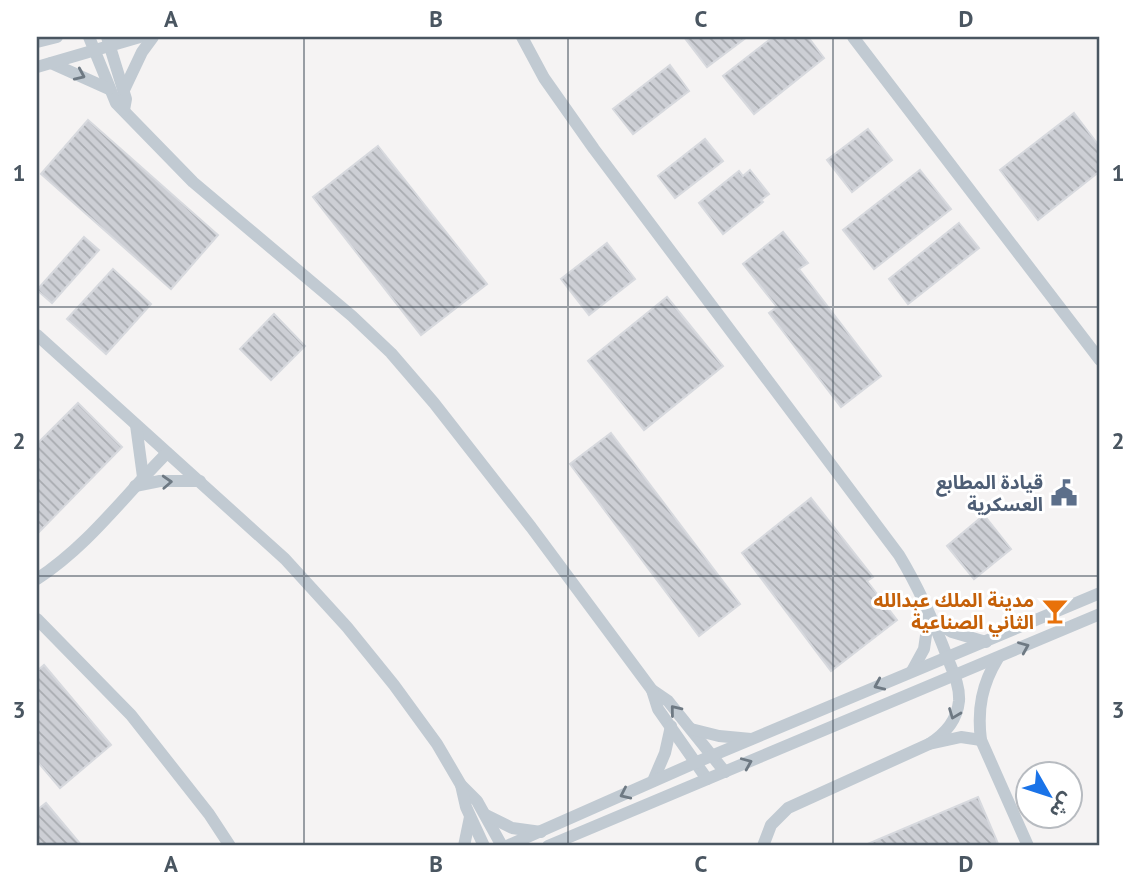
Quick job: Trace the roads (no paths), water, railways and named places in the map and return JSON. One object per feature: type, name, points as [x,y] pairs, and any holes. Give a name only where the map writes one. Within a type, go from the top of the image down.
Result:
[{"type":"street","points":[[37,42],[57,37]]},
{"type":"street","points":[[89,37],[116,103],[193,182],[352,316],[391,353],[434,403],[523,517],[652,690],[668,701],[724,772]]},
{"type":"street","points":[[37,67],[93,51],[109,41],[140,37]]},
{"type":"street","points":[[124,90],[142,52],[153,37]]},
{"type":"street","points":[[522,37],[544,78],[594,149],[899,555],[931,616],[954,676],[959,698],[954,720],[947,730],[929,744]]},
{"type":"street","points":[[853,37],[1100,360]]},
{"type":"street","points":[[109,41],[126,99],[124,110]]},
{"type":"street","points":[[51,63],[109,89]]},
{"type":"street","points":[[37,335],[285,559],[347,627],[401,695],[437,744],[461,785],[477,801],[505,846],[697,762],[1100,593]]},
{"type":"street","points":[[136,425],[138,482]]},
{"type":"street","points":[[37,593],[41,577],[94,534],[138,482],[167,453]]},
{"type":"street","points":[[138,482],[200,481]]},
{"type":"street","points":[[931,616],[952,632],[986,642]]},
{"type":"street","points":[[912,671],[924,649],[931,616]]},
{"type":"street","points":[[37,619],[131,715],[209,814],[230,846]]},
{"type":"street","points":[[555,845],[954,676],[1097,619]]},
{"type":"street","points":[[998,658],[981,697],[981,740],[1028,846]]},
{"type":"street","points":[[652,690],[658,709],[707,779]]},
{"type":"street","points":[[653,781],[665,753],[671,726]]},
{"type":"street","points":[[691,729],[719,736],[754,739]]},
{"type":"street","points":[[763,846],[771,825],[788,808],[929,744],[961,737],[981,740]]},
{"type":"street","points":[[461,785],[466,807],[484,846]]},
{"type":"street","points":[[485,815],[512,828],[541,832]]},
{"type":"street","points":[[464,846],[470,817]]},
{"type":"place","name":"قيادة المطابع العسكرية","points":[[1064,493]]},
{"type":"place","name":"مدينة الملك عبدالله الثاني الصناعية","points":[[1055,611]]}]
